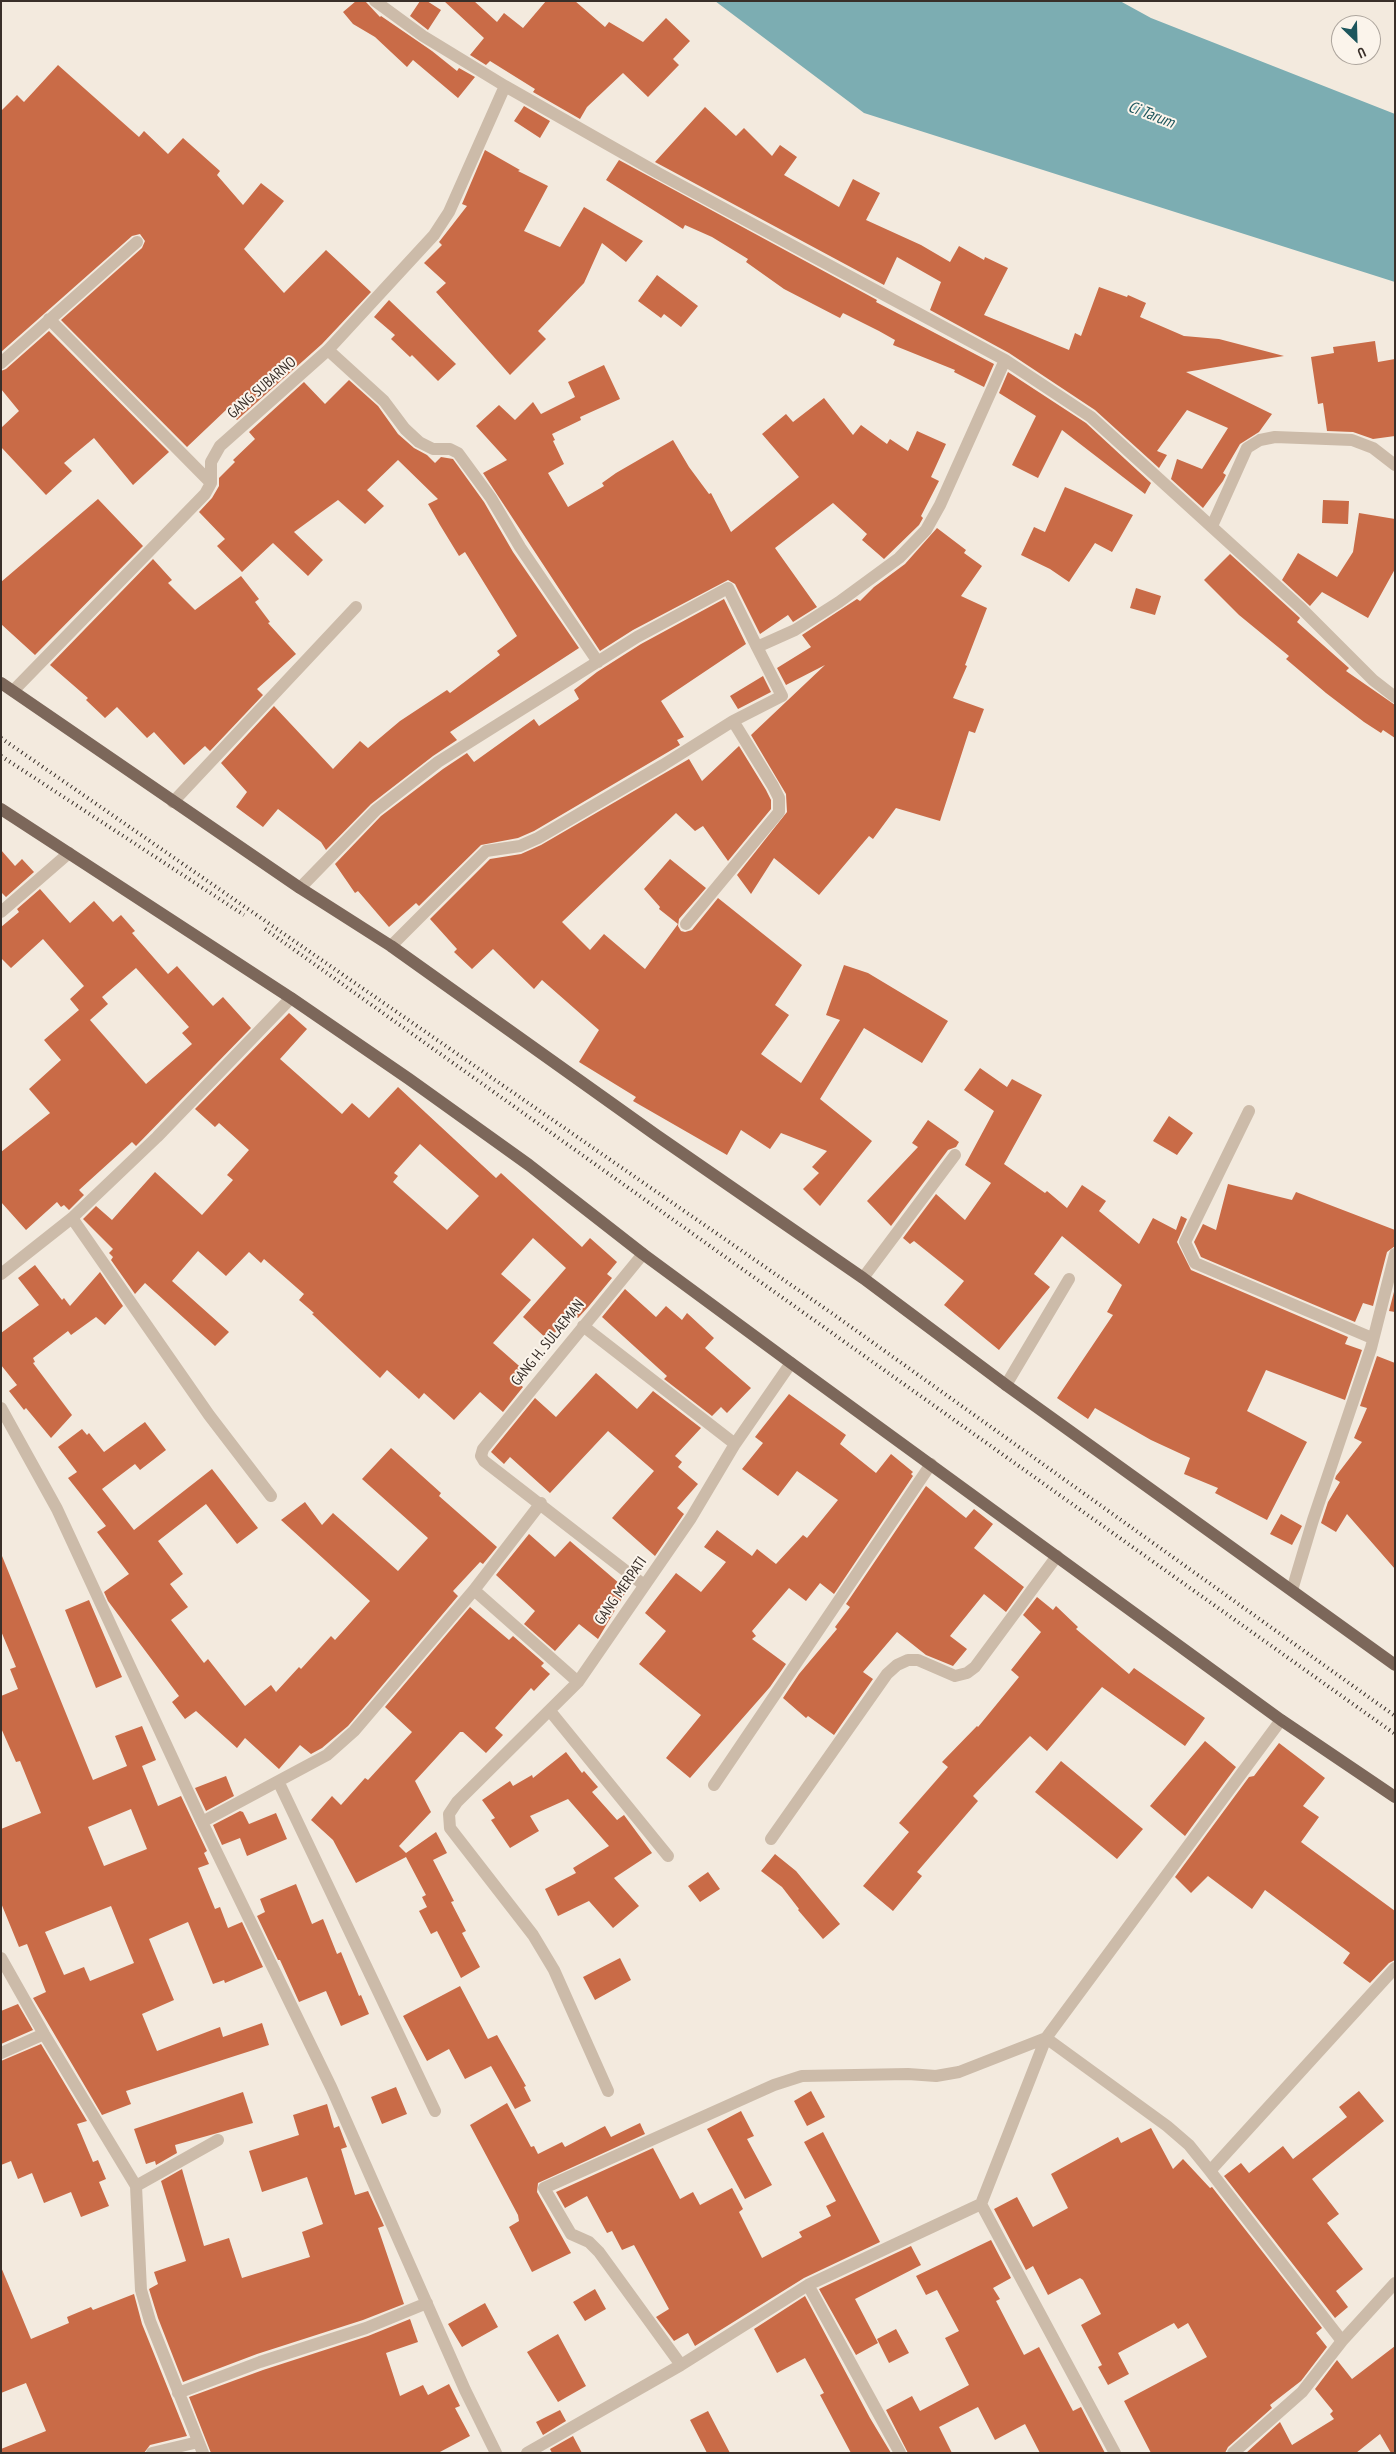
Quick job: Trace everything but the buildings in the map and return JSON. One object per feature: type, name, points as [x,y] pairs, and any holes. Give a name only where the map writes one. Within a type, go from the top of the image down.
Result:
[{"type":"main road","points":[[1,683],[300,888],[392,946],[656,1135],[863,1278],[1006,1385],[1395,1665]]},
{"type":"main road","points":[[1,809],[291,998],[410,1079],[529,1165],[643,1254],[791,1363],[1281,1720],[1395,1797]]},
{"type":"street","points":[[375,1],[423,36],[505,86],[658,173],[1005,360],[1091,417],[1302,609],[1373,680],[1395,697]]},
{"type":"street","name":"GANG SUBARNO","points":[[212,483],[211,462],[220,446],[328,350],[434,235],[452,204],[505,86]]},
{"type":"street","points":[[1,363],[137,242]]},
{"type":"street","points":[[13,691],[205,494],[212,483],[49,319]]},
{"type":"street","points":[[328,350],[384,401],[405,429],[420,442],[433,449],[450,449],[458,453],[491,498],[520,546],[598,662]]},
{"type":"street","points":[[758,647],[795,630],[839,602],[898,558],[926,530],[962,458],[1005,360]]},
{"type":"street","points":[[1212,526],[1247,448],[1260,440],[1276,437],[1352,440],[1373,448],[1395,465]]},
{"type":"street","points":[[300,888],[376,810],[438,762],[637,637],[728,588],[782,696],[733,721],[546,834],[520,846],[486,852],[392,946]]},
{"type":"street","points":[[173,802],[356,607]]},
{"type":"street","points":[[686,924],[779,812],[779,798],[773,786],[733,721]]},
{"type":"street","points":[[1,912],[69,853]]},
{"type":"street","points":[[1,1274],[72,1218],[157,1137],[291,998]]},
{"type":"street","points":[[1249,1111],[1185,1242],[1195,1264],[1372,1338]]},
{"type":"street","points":[[863,1278],[955,1155]]},
{"type":"street","points":[[72,1218],[208,1415],[271,1496]]},
{"type":"street","name":"GANG H. SULAEMAN","points":[[541,1503],[484,1461],[481,1456],[483,1449],[643,1254]]},
{"type":"street","points":[[1292,1590],[1313,1520],[1371,1348],[1372,1338],[1395,1254]]},
{"type":"street","points":[[1006,1385],[1069,1279]]},
{"type":"street","points":[[582,1326],[736,1444]]},
{"type":"street","name":"GANG MERPATI","points":[[608,2091],[554,1970],[533,1935],[450,1828],[449,1814],[457,1802],[578,1682],[691,1518],[736,1444],[791,1363]]},
{"type":"street","points":[[1,1408],[57,1509],[202,1822],[331,2087],[465,2390],[496,2453]]},
{"type":"street","points":[[714,1785],[930,1464]]},
{"type":"street","points":[[202,1822],[327,1756],[354,1731],[474,1590],[541,1503],[644,1585]]},
{"type":"street","points":[[771,1839],[888,1674],[897,1665],[908,1660],[918,1660],[955,1676],[971,1670],[1057,1556]]},
{"type":"street","points":[[474,1590],[578,1682]]},
{"type":"street","points":[[550,1711],[668,1856]]},
{"type":"street","points":[[527,2453],[681,2365],[808,2285],[981,2204],[1046,2038],[1281,1720]]},
{"type":"street","points":[[279,1783],[435,2111]]},
{"type":"street","points":[[1,1958],[44,2034],[136,2186],[141,2290],[150,2321],[200,2447],[152,2453]]},
{"type":"street","points":[[1210,2171],[1395,1968]]},
{"type":"street","points":[[1,2053],[44,2034]]},
{"type":"street","points":[[1046,2038],[1168,2126],[1189,2146],[1342,2342]]},
{"type":"street","points":[[681,2365],[599,2252],[589,2242],[572,2234],[544,2188],[774,2085],[802,2076],[908,2074],[936,2076],[960,2072],[1046,2038]]},
{"type":"street","points":[[136,2186],[218,2140]]},
{"type":"street","points":[[981,2204],[1115,2453]]},
{"type":"street","points":[[1233,2453],[1302,2392],[1342,2342],[1395,2283]]},
{"type":"street","points":[[808,2285],[900,2453]]},
{"type":"street","points":[[178,2393],[260,2362],[366,2328],[427,2303]]},
{"type":"water","name":"Ci Tarum","points":[[715,1],[1120,1],[1151,18],[1395,114],[1395,282],[864,113]]},
{"type":"railway","points":[[1,738],[833,1314],[1395,1716]]},
{"type":"railway","points":[[1,756],[244,915]]},
{"type":"railway","points":[[265,929],[1395,1734]]}]
